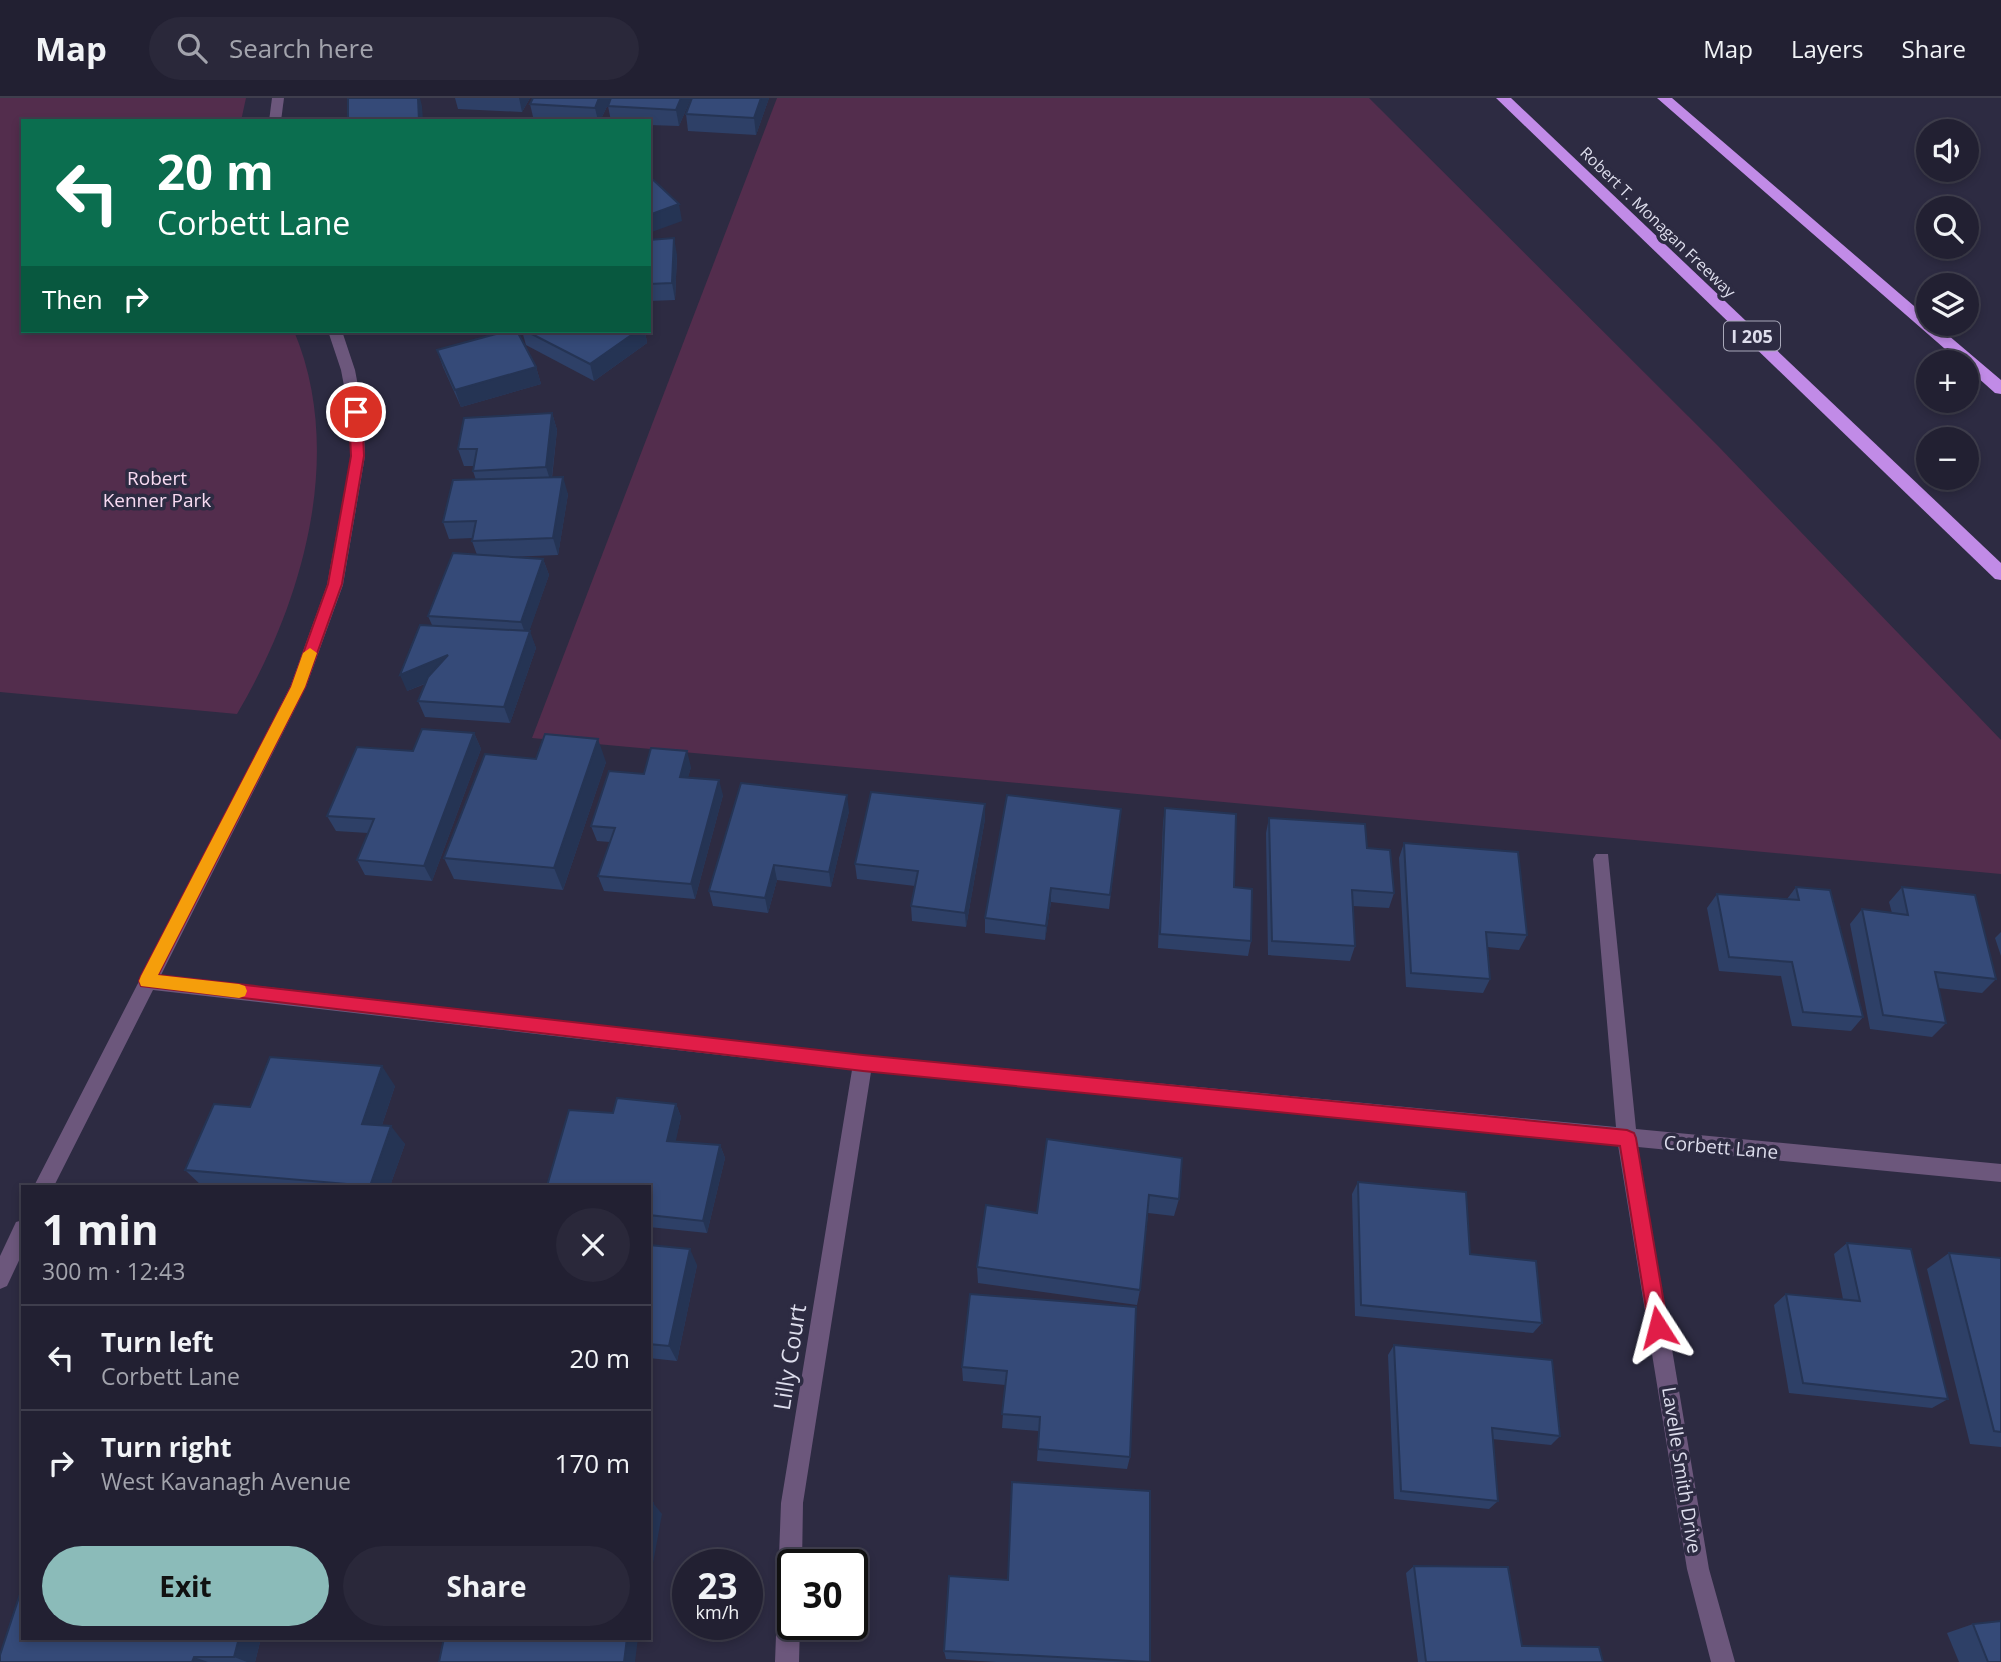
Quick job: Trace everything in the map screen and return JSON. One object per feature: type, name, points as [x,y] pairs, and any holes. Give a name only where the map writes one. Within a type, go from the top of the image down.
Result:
[{"type":"highway","name":"Robert T. Monagan Freeway","points":[[1503,98],[2001,574]]},
{"type":"highway","points":[[1664,98],[2001,389]]},
{"type":"street","points":[[275,119],[278,98]]},
{"type":"street","points":[[45,1185],[298,687],[335,584],[358,456],[356,412],[348,370],[336,333]]},
{"type":"street","name":"Lavelle Smith Drive","points":[[1602,859],[1627,1138],[1698,1569],[1723,1662]]},
{"type":"street","name":"Corbett Lane","points":[[147,981],[863,1063],[2001,1173]]},
{"type":"street","name":"Lilly Court","points":[[787,1662],[792,1503],[863,1063]]},
{"type":"street","points":[[1,1274],[21,1233]]},
{"type":"green space","name":"Robert Kenner Park","points":[[0,98],[246,98],[241,119],[21,119],[21,333],[295,333],[309,379],[316,428],[316,478],[309,528],[281,625],[237,714],[0,692]]},
{"type":"green space","points":[[777,98],[1369,98],[1718,446],[2001,740],[2001,874],[532,738]]},
{"type":"building","points":[[348,98],[418,98],[419,119],[348,119]]},
{"type":"building","points":[[533,98],[599,98],[595,108],[530,104]]},
{"type":"building","points":[[611,98],[681,98],[676,110],[608,106]]},
{"type":"building","points":[[692,98],[761,98],[754,118],[686,114]]},
{"type":"building","points":[[651,178],[679,204],[651,214]]},
{"type":"building","points":[[674,238],[672,283],[651,284],[651,240]]},
{"type":"building","points":[[500,333],[518,333],[536,367],[455,390],[437,350]]},
{"type":"building","points":[[530,333],[634,333],[590,364]]},
{"type":"building","points":[[552,413],[546,467],[473,471],[477,449],[458,449],[464,418]]},
{"type":"building","points":[[563,477],[553,538],[472,541],[476,521],[443,522],[453,480]]},
{"type":"building","points":[[453,553],[543,559],[521,622],[428,616]]},
{"type":"building","points":[[420,625],[530,631],[504,707],[418,701],[428,677],[448,655],[400,675]]},
{"type":"building","points":[[422,729],[474,733],[424,866],[357,860],[374,819],[327,816],[357,747],[413,751]]},
{"type":"building","points":[[545,734],[598,739],[554,868],[444,858],[485,754],[536,759]]},
{"type":"building","points":[[651,748],[687,751],[680,777],[719,780],[691,884],[598,876],[615,828],[591,826],[609,771],[644,774]]},
{"type":"building","points":[[741,783],[847,795],[829,872],[774,865],[765,898],[709,891]]},
{"type":"building","points":[[871,792],[985,804],[965,913],[911,906],[918,871],[855,864]]},
{"type":"building","points":[[1007,795],[1121,809],[1110,895],[1051,888],[1046,926],[985,918]]},
{"type":"building","points":[[1165,808],[1236,814],[1234,887],[1252,889],[1251,941],[1160,934]]},
{"type":"building","points":[[1269,818],[1365,824],[1367,848],[1390,850],[1394,893],[1352,890],[1355,946],[1272,941]]},
{"type":"building","points":[[1404,843],[1518,852],[1527,935],[1486,932],[1490,979],[1411,973]]},
{"type":"building","points":[[1796,887],[1830,890],[1863,1017],[1803,1012],[1792,962],[1729,957],[1717,894],[1799,900]]},
{"type":"building","points":[[1902,887],[1975,895],[1996,979],[1935,972],[1946,1023],[1883,1015],[1862,909],[1908,915]]},
{"type":"building","points":[[270,1057],[382,1066],[362,1124],[391,1126],[370,1185],[185,1170],[214,1104],[250,1107]]},
{"type":"building","points":[[617,1098],[676,1104],[667,1141],[720,1145],[703,1221],[651,1215],[651,1185],[547,1185],[569,1110],[613,1113]]},
{"type":"building","points":[[1047,1139],[1182,1158],[1179,1199],[1149,1195],[1140,1290],[977,1267],[986,1205],[1037,1213]]},
{"type":"building","points":[[1358,1182],[1466,1192],[1470,1254],[1536,1261],[1542,1323],[1361,1305]]},
{"type":"building","points":[[1847,1243],[1911,1249],[1948,1399],[1803,1383],[1786,1294],[1860,1301]]},
{"type":"building","points":[[651,1245],[690,1249],[669,1346],[651,1344]]},
{"type":"building","points":[[1949,1253],[2001,1258],[2001,1432],[1994,1431]]},
{"type":"building","points":[[970,1294],[1136,1307],[1130,1457],[1038,1449],[1040,1417],[1002,1414],[1007,1371],[962,1367]]},
{"type":"building","points":[[1394,1345],[1552,1360],[1560,1436],[1492,1428],[1498,1501],[1401,1491]]},
{"type":"building","points":[[1012,1482],[1150,1491],[1150,1662],[944,1651],[949,1576],[1008,1580]]},
{"type":"building","points":[[1414,1566],[1508,1567],[1522,1646],[1599,1647],[1603,1662],[1426,1662]]},
{"type":"building","points":[[21,1591],[21,1640],[238,1640],[234,1657],[194,1657],[192,1662],[0,1662]]},
{"type":"building","points":[[2001,1621],[2001,1662],[1988,1662],[1973,1624]]},
{"type":"building","points":[[444,1640],[627,1640],[624,1662],[439,1662]]},
{"type":"slow traffic","points":[[239,991],[147,981],[298,687],[310,653]]},
{"type":"route","points":[[356,412],[358,456],[335,584],[298,687],[147,981],[863,1063],[1627,1138],[1658,1327]]}]
